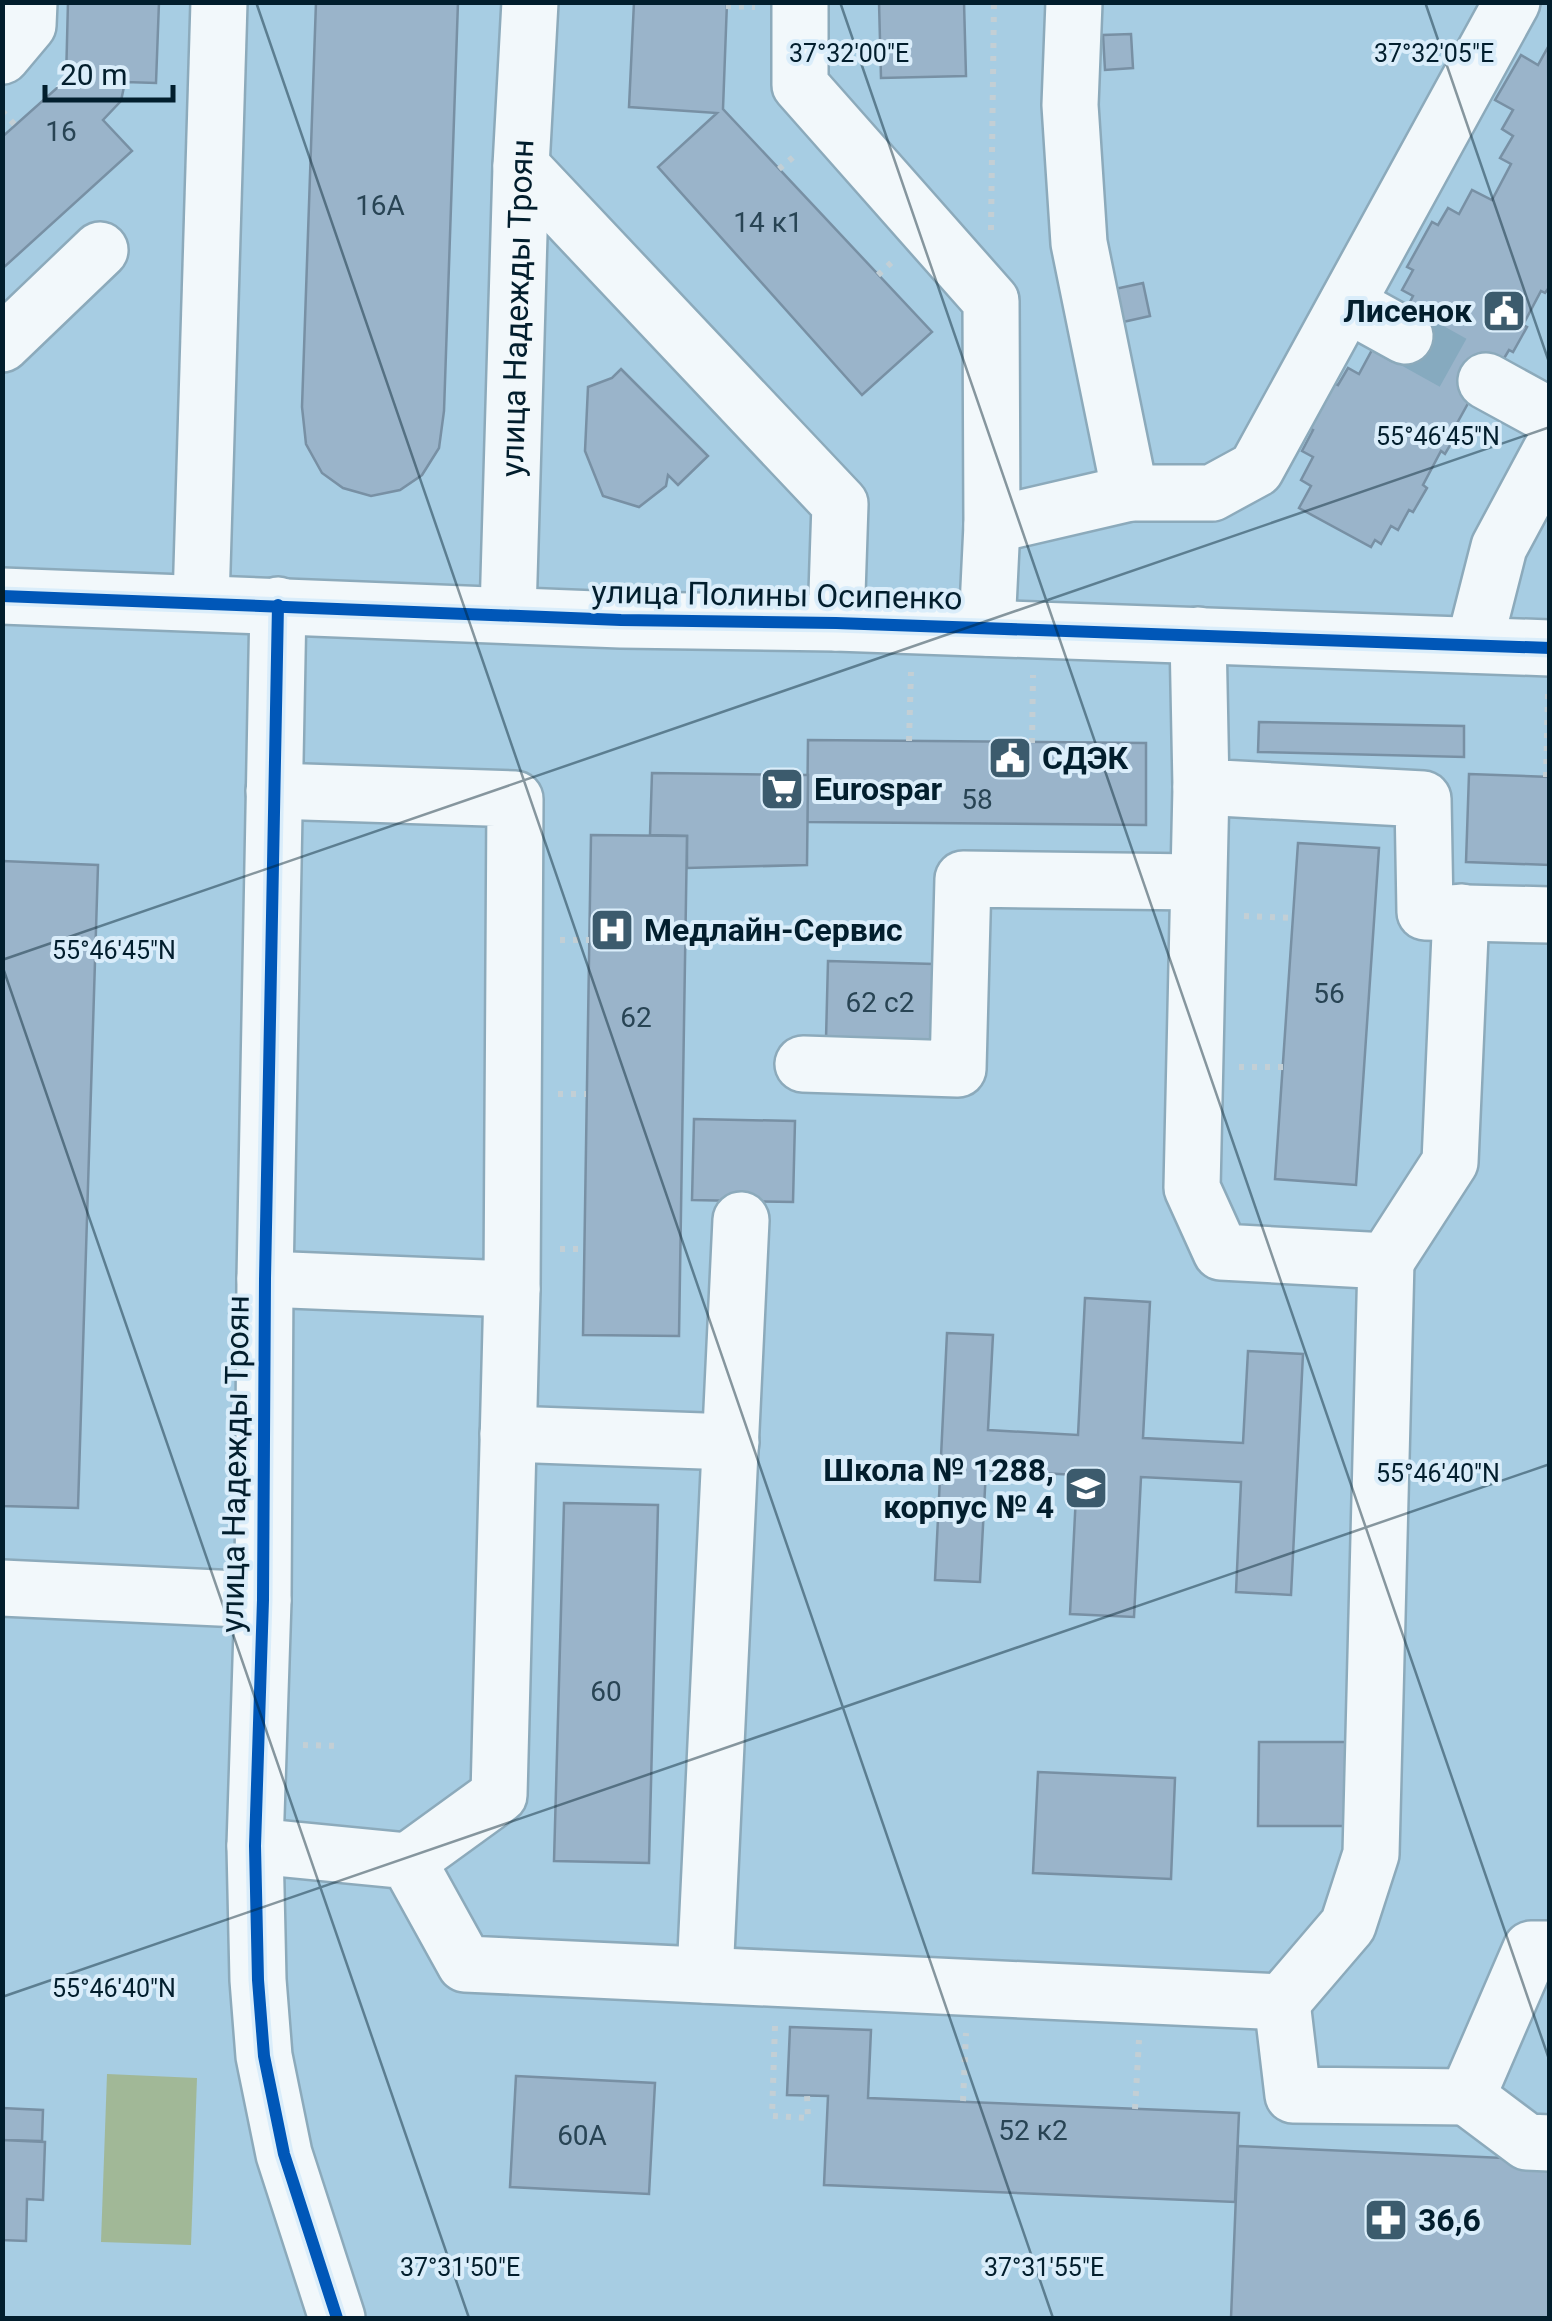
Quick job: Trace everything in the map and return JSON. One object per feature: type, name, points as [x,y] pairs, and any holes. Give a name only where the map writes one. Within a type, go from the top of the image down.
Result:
[{"type":"street","points":[[2,56],[28,25],[29,2]]},
{"type":"street","points":[[201,602],[219,2]]},
{"type":"street","name":"улица Надежды Троян","points":[[508,614],[530,2]]},
{"type":"street","points":[[800,2],[800,84],[990,301],[992,524],[1011,629]]},
{"type":"street","points":[[1074,2],[1070,105],[1080,243],[1130,493]]},
{"type":"street","points":[[992,524],[1130,493],[1212,493],[1256,469],[1512,2]]},
{"type":"street","points":[[522,166],[840,504],[836,622]]},
{"type":"street","points":[[2,344],[100,250]]},
{"type":"street","points":[[1347,304],[1405,336]]},
{"type":"street","points":[[1486,381],[1550,416]]},
{"type":"street","points":[[1474,645],[1500,547],[1550,452]]},
{"type":"street","name":"улица Полины Осипенко","points":[[2,596],[621,620],[836,622],[1549,648]]},
{"type":"street","name":"улица Надежды Троян","points":[[278,606],[263,1600],[255,1846],[258,1980],[264,2056],[284,2154],[337,2316]]},
{"type":"street","points":[[1198,635],[1201,787],[1192,1188],[1221,1252],[1386,1261]]},
{"type":"street","points":[[1201,787],[1423,799],[1425,912],[1550,915]]},
{"type":"street","points":[[255,1846],[408,1861],[499,1795],[512,1289],[515,798],[274,791]]},
{"type":"street","points":[[803,1064],[958,1070],[964,879],[1198,882]]},
{"type":"street","points":[[1460,912],[1450,1162],[1386,1261],[1370,1854],[1348,1925],[1282,2002],[1293,2094],[1467,2097],[1527,2142],[1550,2143]]},
{"type":"street","points":[[705,1975],[741,1220]]},
{"type":"street","points":[[265,1279],[512,1289]]},
{"type":"street","points":[[508,1434],[731,1442]]},
{"type":"street","points":[[2,1588],[263,1600]]},
{"type":"street","points":[[408,1861],[465,1964],[1282,2002]]},
{"type":"street","points":[[1467,2097],[1531,1949],[1550,1949]]},
{"type":"path","points":[[990,301],[994,2]]},
{"type":"path","points":[[2,111],[16,125]]},
{"type":"path","points":[[909,741],[912,625]]},
{"type":"path","points":[[1011,629],[1032,743]]},
{"type":"path","points":[[1546,777],[1549,648]]},
{"type":"path","points":[[286,1745],[339,1746]]},
{"type":"path","points":[[777,1978],[772,2116],[808,2118],[807,2095]]},
{"type":"path","points":[[964,2101],[968,1988]]},
{"type":"path","points":[[1135,2108],[1141,1996]]},
{"type":"green space","points":[[107,2074],[197,2078],[191,2245],[101,2242]]},
{"type":"building","points":[[68,2],[159,2],[156,83],[125,82],[121,101],[103,120],[132,151],[2,269],[2,137],[66,80]]},
{"type":"building","points":[[316,2],[458,2],[444,411],[439,448],[422,475],[400,490],[371,496],[343,488],[322,473],[306,444],[302,407]]},
{"type":"building","points":[[634,2],[727,2],[723,109],[932,332],[862,395],[658,167],[717,113],[629,107]]},
{"type":"building","points":[[879,2],[964,2],[966,76],[881,78]]},
{"type":"building","points":[[1131,34],[1133,68],[1105,70],[1103,35]]},
{"type":"building","points":[[1548,47],[1550,286],[1545,293],[1541,291],[1513,352],[1509,350],[1496,372],[1476,389],[1455,427],[1459,430],[1445,454],[1441,451],[1413,512],[1409,510],[1398,530],[1391,526],[1381,544],[1375,540],[1371,547],[1299,508],[1311,486],[1301,480],[1313,457],[1302,451],[1313,430],[1307,427],[1332,382],[1338,385],[1348,368],[1359,374],[1372,350],[1392,361],[1411,325],[1401,319],[1413,296],[1402,290],[1413,270],[1407,267],[1432,222],[1438,225],[1448,208],[1459,214],[1472,190],[1492,200],[1511,164],[1500,158],[1513,136],[1502,129],[1513,110],[1495,100],[1521,55],[1538,65]]},
{"type":"building","points":[[1143,283],[1150,316],[1123,322],[1115,289]]},
{"type":"building","points":[[621,369],[708,456],[678,485],[668,475],[666,486],[639,507],[603,496],[585,451],[588,387],[612,378]]},
{"type":"building","points":[[1259,722],[1464,726],[1464,757],[1258,752]]},
{"type":"building","points":[[808,740],[1146,743],[1146,825],[807,822]]},
{"type":"building","points":[[652,773],[808,775],[807,865],[687,868],[687,836],[650,835]]},
{"type":"building","points":[[1469,774],[1550,777],[1550,865],[1466,862]]},
{"type":"building","points":[[591,835],[687,836],[679,1336],[583,1335]]},
{"type":"building","points":[[1298,843],[1379,848],[1356,1185],[1275,1179]]},
{"type":"building","points":[[2,861],[98,865],[78,1508],[2,1506]]},
{"type":"building","points":[[828,961],[934,964],[932,1043],[826,1039]]},
{"type":"building","points":[[694,1119],[795,1121],[793,1202],[692,1200]]},
{"type":"building","points":[[1085,1298],[1150,1302],[1143,1438],[1243,1443],[1248,1351],[1303,1354],[1291,1595],[1236,1592],[1241,1482],[1141,1477],[1134,1617],[1070,1614],[1077,1475],[986,1470],[980,1582],[935,1580],[947,1333],[993,1335],[988,1430],[1078,1435]]},
{"type":"building","points":[[564,1503],[658,1505],[649,1863],[554,1861]]},
{"type":"building","points":[[1259,1742],[1352,1742],[1352,1826],[1258,1826]]},
{"type":"building","points":[[1038,1772],[1175,1778],[1171,1879],[1033,1873]]},
{"type":"building","points":[[790,2027],[871,2030],[868,2098],[1239,2113],[1235,2202],[824,2185],[828,2096],[787,2095]]},
{"type":"building","points":[[516,2076],[655,2083],[649,2194],[510,2187]]},
{"type":"building","points":[[2,2108],[43,2110],[42,2141],[2,2140]]},
{"type":"building","points":[[2,2140],[45,2142],[43,2200],[27,2199],[26,2241],[2,2240]]},
{"type":"building","points":[[1238,2146],[1550,2160],[1550,2318],[1231,2318]]},
{"type":"tunnel","points":[[1405,336],[1486,381]]},
{"type":"cycle path","points":[[2,596],[621,620],[836,623],[1550,648]]},
{"type":"cycle path","points":[[278,605],[263,1600],[255,1846],[258,1980],[264,2056],[284,2154],[337,2318]]},
{"type":"place","name":"Лисенок","points":[[1504,311]]},
{"type":"place","name":"СДЭК","points":[[1010,758]]},
{"type":"place","name":"Eurospar","points":[[782,789]]},
{"type":"place","name":"Медлайн-Сервис","points":[[612,930]]},
{"type":"place","name":"Школа № 1288, корпус № 4","points":[[1086,1488]]},
{"type":"place","name":"36,6","points":[[1386,2220]]}]
